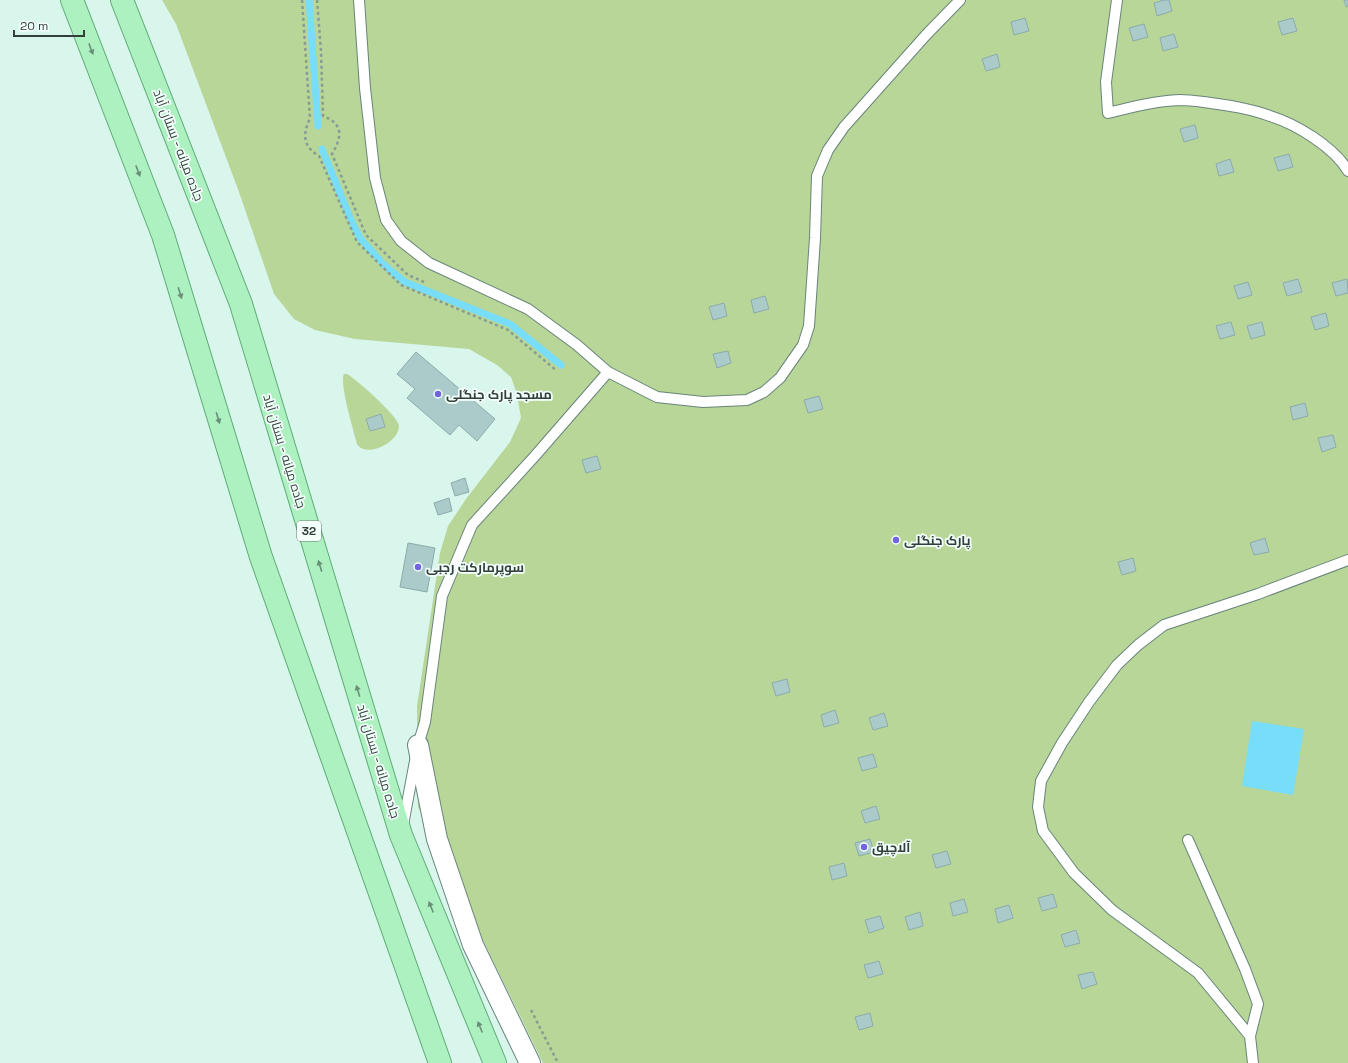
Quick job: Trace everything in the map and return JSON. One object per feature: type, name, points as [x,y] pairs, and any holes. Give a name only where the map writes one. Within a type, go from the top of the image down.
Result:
[{"type":"main road","points":[[72,0],[162,236],[261,557],[440,1063]]},
{"type":"main road","name":"جاده میانه - بستان آباد","points":[[122,0],[241,304],[401,835],[495,1063]]},
{"type":"street","points":[[418,745],[437,839],[473,945],[530,1063]]},
{"type":"lane","points":[[359,0],[365,88],[374,170],[386,220],[401,241],[429,263],[528,309],[577,345],[608,372],[657,397],[703,402],[748,400],[764,392],[780,378],[803,345],[808,326],[815,238],[817,176],[828,150],[849,121],[926,35],[960,0]]},
{"type":"lane","points":[[1117,0],[1106,82],[1108,113],[1142,104],[1182,100],[1227,105],[1270,116],[1299,129],[1325,146],[1348,172]]},
{"type":"lane","points":[[401,835],[418,745],[425,722],[442,596],[472,525],[608,372]]},
{"type":"lane","points":[[1250,1036],[1198,974],[1112,910],[1074,873],[1043,831],[1038,807],[1041,781],[1062,742],[1089,702],[1117,665],[1138,644],[1164,625],[1258,594],[1348,560]]},
{"type":"lane","points":[[1188,840],[1245,969],[1258,1004],[1250,1036],[1253,1063]]},
{"type":"path","points":[[302,0],[310,118],[304,134],[309,148],[319,156]]},
{"type":"path","points":[[317,0],[321,51],[323,116],[335,123],[339,129],[340,137],[332,154]]},
{"type":"green space","name":"پارک جنگلی","points":[[162,0],[1348,0],[1348,1063],[543,1063],[418,807],[417,706],[440,553],[448,526],[466,499],[510,442],[521,418],[517,394],[511,377],[497,365],[469,349],[355,339],[315,330],[294,319],[274,294],[239,192],[176,24]]},
{"type":"green space","points":[[344,374],[352,377],[367,390],[397,421],[399,426],[398,432],[394,438],[382,447],[368,450],[357,444],[345,397],[343,379]]},
{"type":"water","points":[[1252,721],[1304,729],[1293,795],[1242,786]]},
{"type":"building","points":[[1169,0],[1172,11],[1157,16],[1154,3]]},
{"type":"building","points":[[1344,0],[1348,0],[1348,6],[1346,7]]},
{"type":"building","points":[[1025,18],[1029,31],[1014,35],[1011,22]]},
{"type":"building","points":[[1293,18],[1297,31],[1282,35],[1278,22]]},
{"type":"building","points":[[1144,24],[1148,37],[1133,41],[1129,28]]},
{"type":"building","points":[[1174,34],[1178,47],[1163,51],[1160,38]]},
{"type":"building","points":[[997,54],[1000,67],[986,71],[982,59]]},
{"type":"building","points":[[1195,125],[1198,138],[1184,142],[1180,129]]},
{"type":"building","points":[[1289,154],[1293,167],[1278,171],[1274,158]]},
{"type":"building","points":[[1230,159],[1234,172],[1219,176],[1216,164]]},
{"type":"building","points":[[1298,279],[1302,292],[1287,296],[1283,283]]},
{"type":"building","points":[[1347,279],[1348,293],[1336,296],[1332,283]]},
{"type":"building","points":[[1248,282],[1252,295],[1238,299],[1234,286]]},
{"type":"building","points":[[765,296],[769,309],[754,313],[751,300]]},
{"type":"building","points":[[724,303],[727,316],[713,320],[709,307]]},
{"type":"building","points":[[1326,313],[1329,326],[1315,330],[1311,317]]},
{"type":"building","points":[[1231,322],[1235,335],[1220,339],[1216,326]]},
{"type":"building","points":[[1262,322],[1265,335],[1251,339],[1247,326]]},
{"type":"building","points":[[728,351],[731,363],[717,368],[713,354]]},
{"type":"building","name":"مسجد پارک جنگلی","points":[[416,352],[495,419],[477,441],[459,425],[450,435],[407,398],[415,389],[397,374]]},
{"type":"building","points":[[819,396],[823,409],[808,413],[804,400]]},
{"type":"building","points":[[1305,403],[1308,416],[1293,420],[1290,407]]},
{"type":"building","points":[[381,414],[385,427],[370,431],[366,419]]},
{"type":"building","points":[[1333,435],[1336,447],[1322,452],[1318,438]]},
{"type":"building","points":[[597,456],[601,469],[586,473],[582,460]]},
{"type":"building","points":[[465,478],[469,492],[455,496],[451,483]]},
{"type":"building","points":[[449,498],[452,511],[438,515],[434,503]]},
{"type":"building","points":[[1265,538],[1269,552],[1254,555],[1250,543]]},
{"type":"building","name":"سوپرمارکت رجبی","points":[[408,543],[435,548],[427,592],[400,587]]},
{"type":"building","points":[[1133,558],[1136,571],[1122,575],[1118,562]]},
{"type":"building","points":[[787,679],[790,692],[776,696],[772,683]]},
{"type":"building","points":[[835,710],[839,723],[824,727],[821,715]]},
{"type":"building","points":[[884,713],[888,726],[873,730],[869,718]]},
{"type":"building","points":[[873,754],[877,767],[862,771],[858,758]]},
{"type":"building","name":"آلاچیق","points":[[876,806],[880,819],[865,823],[861,811]]},
{"type":"building","name":"آلاچیق","points":[[870,839],[874,852],[859,856],[855,843]]},
{"type":"building","name":"آلاچیق","points":[[947,851],[951,864],[936,868],[932,855]]},
{"type":"building","name":"آلاچیق","points":[[844,863],[847,876],[832,880],[829,867]]},
{"type":"building","points":[[1053,894],[1057,907],[1042,911],[1038,898]]},
{"type":"building","points":[[964,899],[968,912],[953,916],[950,903]]},
{"type":"building","points":[[1009,905],[1013,918],[998,923],[995,909]]},
{"type":"building","points":[[920,912],[923,926],[909,930],[905,917]]},
{"type":"building","points":[[880,916],[884,928],[869,933],[865,920]]},
{"type":"building","points":[[1076,930],[1080,943],[1065,947],[1061,935]]},
{"type":"building","points":[[879,961],[883,974],[868,978],[864,965]]},
{"type":"building","points":[[1093,972],[1097,984],[1082,989],[1078,975]]},
{"type":"building","points":[[870,1013],[873,1026],[859,1030],[855,1017]]},
{"type":"waterway","points":[[309,0],[318,126]]},
{"type":"waterway","points":[[322,149],[351,220],[360,238],[384,265],[405,282],[510,324],[561,365]]},
{"type":"place","name":"مسجد پارک جنگلی","points":[[438,394]]},
{"type":"place","name":"پارک جنگلی","points":[[896,540]]},
{"type":"place","name":"سوپرمارکت رجبی","points":[[418,567]]},
{"type":"place","name":"آلاچیق","points":[[864,847]]}]
